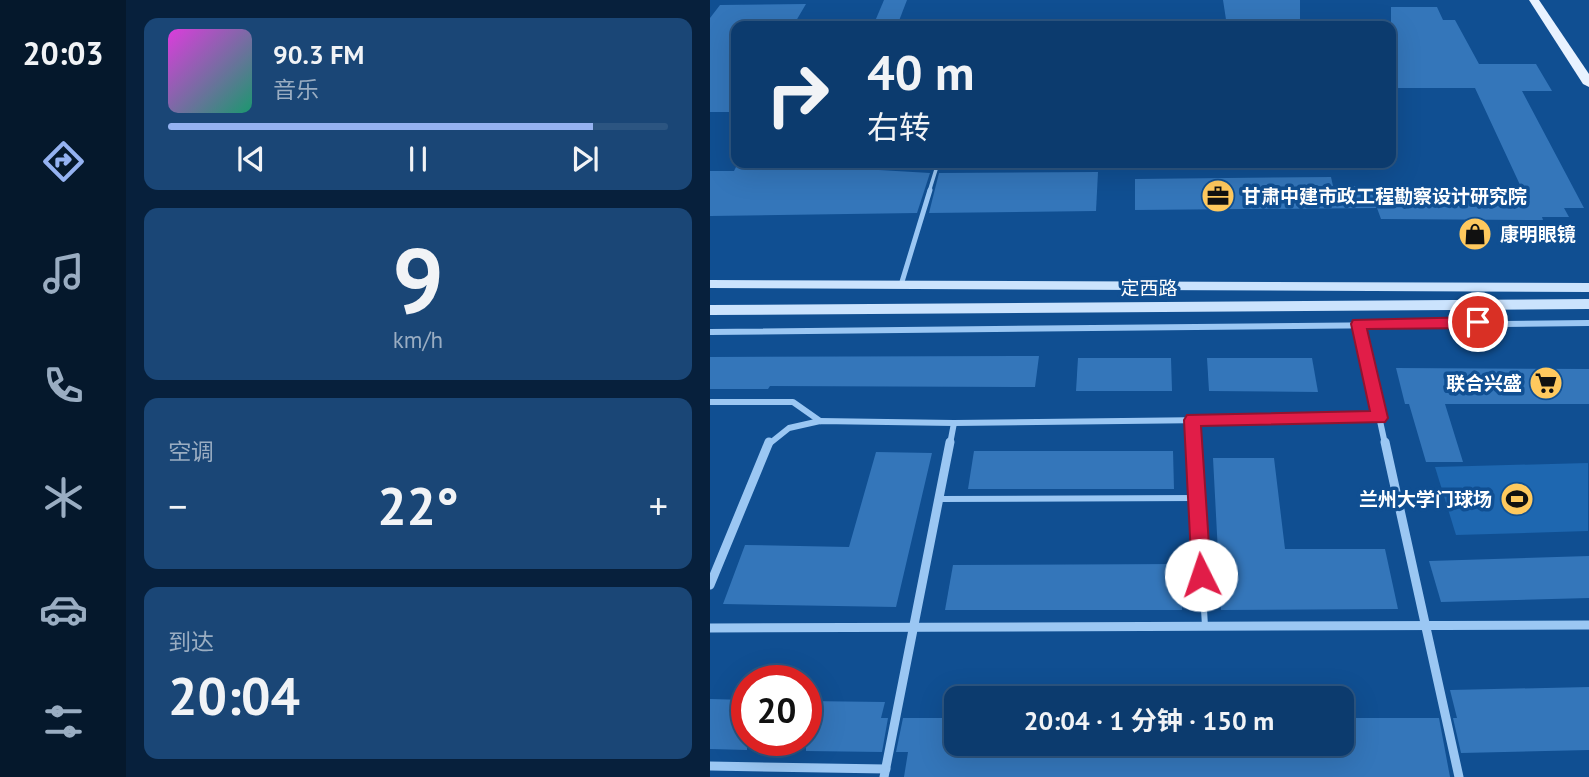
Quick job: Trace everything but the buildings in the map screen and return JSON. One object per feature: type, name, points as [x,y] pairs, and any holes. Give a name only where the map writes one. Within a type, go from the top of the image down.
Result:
[{"type":"main road","points":[[1534,0],[1588,84]]},
{"type":"main road","name":"定西路","points":[[710,284],[1588,288]]},
{"type":"main road","name":"定西路","points":[[710,310],[1588,304]]},
{"type":"street","points":[[710,332],[1588,323]]},
{"type":"street","points":[[1359,324],[1459,777]]},
{"type":"street","points":[[710,402],[793,402],[820,421]]},
{"type":"street","points":[[710,585],[770,442],[789,428],[820,421],[954,423],[1379,418]]},
{"type":"street","points":[[710,766],[885,773],[954,423]]},
{"type":"street","points":[[710,628],[1588,625]]},
{"type":"lane","points":[[901,285],[936,168]]},
{"type":"lane","points":[[1193,420],[1205,626]]},
{"type":"lane","points":[[939,499],[1196,498]]},
{"type":"shaded area","name":"兰州大学门球场","points":[[1588,463],[1588,531],[1456,535],[1435,467]]},
{"type":"place","name":"甘肃中建市政工程勘察设计研究院","points":[[1218,196]]},
{"type":"place","name":"康明眼镜","points":[[1475,234]]},
{"type":"place","name":"联合兴盛","points":[[1546,383]]},
{"type":"place","name":"兰州大学门球场","points":[[1517,499]]},
{"type":"route","points":[[1201,575],[1193,420],[1379,418],[1359,324],[1478,322]]}]
